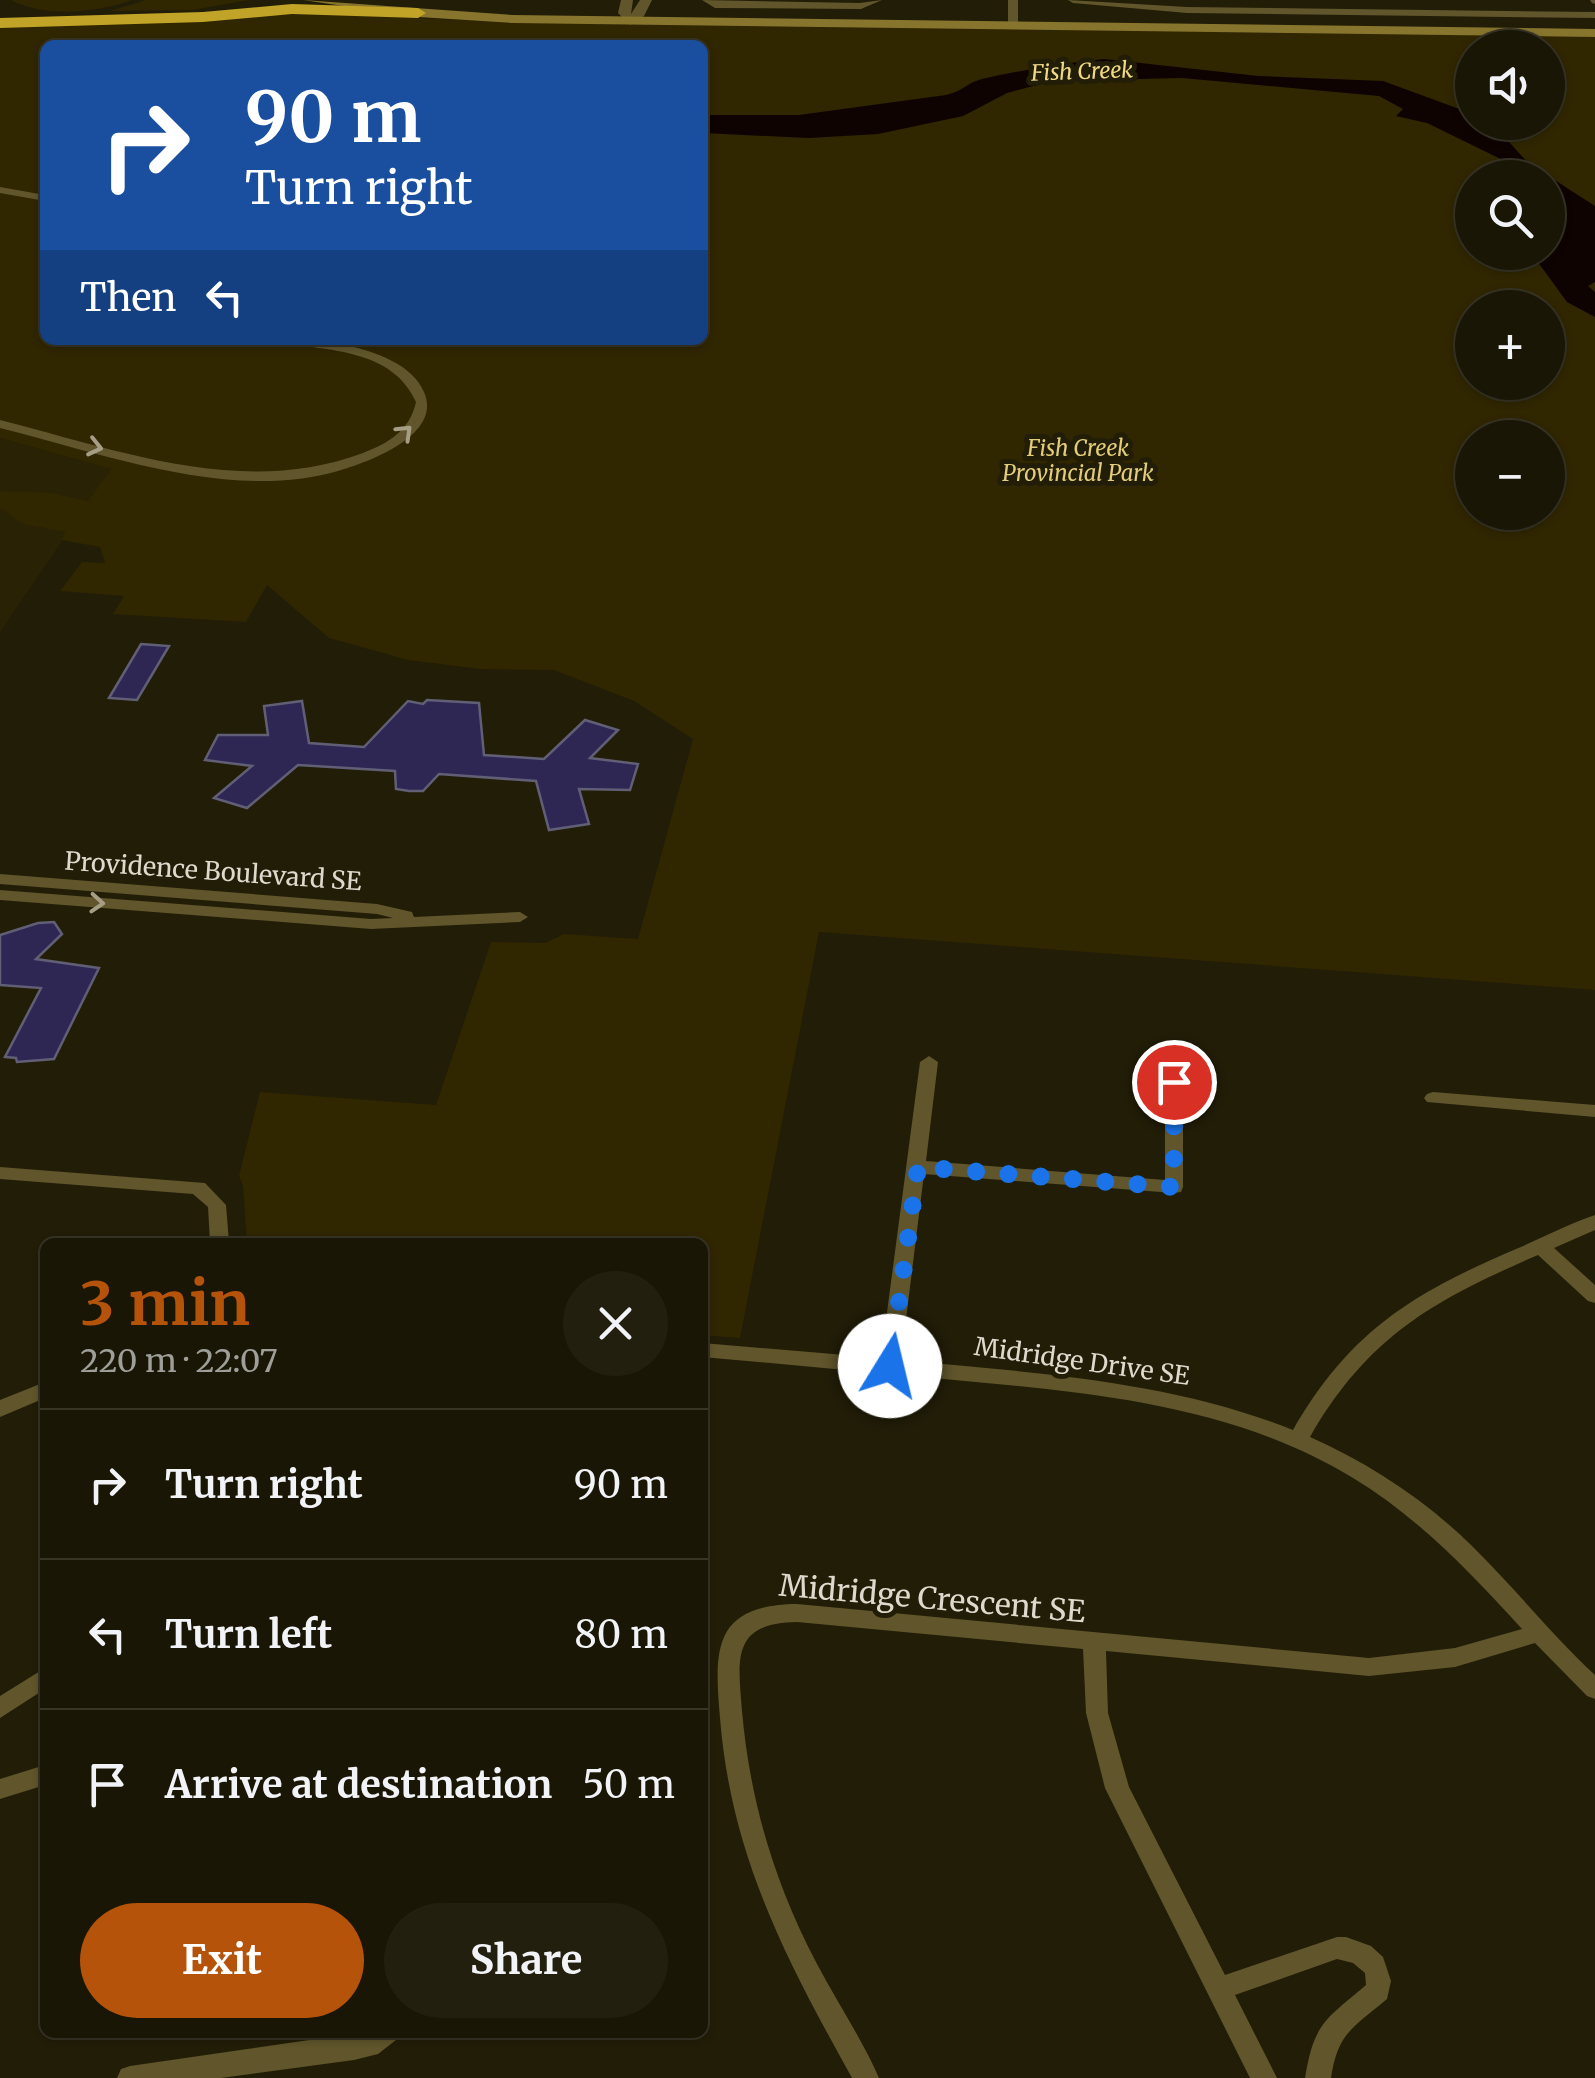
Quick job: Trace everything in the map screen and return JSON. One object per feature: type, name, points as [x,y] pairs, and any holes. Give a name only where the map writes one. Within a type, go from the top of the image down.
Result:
[{"type":"highway","points":[[14,4],[40,11],[78,12],[142,0]]},
{"type":"highway","points":[[224,12],[259,0]]},
{"type":"highway","points":[[180,16],[224,12],[278,0]]},
{"type":"highway","points":[[0,23],[292,9],[418,14]]},
{"type":"main road","points":[[309,0],[418,14],[634,7],[1013,21]]},
{"type":"main road","points":[[360,0],[574,12],[634,7],[700,14],[1595,30]]},
{"type":"street","points":[[707,0],[716,5],[861,6],[877,0]]},
{"type":"street","points":[[1013,0],[1013,21]]},
{"type":"street","points":[[1072,0],[1187,10],[1595,15]]},
{"type":"street","points":[[1456,0],[1462,12]]},
{"type":"street","points":[[0,190],[40,197]]},
{"type":"street","points":[[0,424],[202,471],[282,478],[325,472],[362,460],[400,438],[417,421],[422,402],[420,392],[406,374],[362,354],[313,345]]},
{"type":"street","name":"Providence Boulevard SE","points":[[0,879],[377,908],[421,920]]},
{"type":"street","name":"Providence Boulevard SE","points":[[0,895],[371,924],[520,916]]},
{"type":"street","points":[[890,1366],[929,1062]]},
{"type":"street","points":[[918,1167],[1174,1187],[1174,1082]]},
{"type":"street","points":[[1434,1098],[1595,1111]]},
{"type":"street","points":[[0,1173],[198,1188],[217,1206],[219,1238]]},
{"type":"street","points":[[1298,1440],[1338,1375],[1369,1342],[1448,1291],[1595,1222]]},
{"type":"street","points":[[1541,1248],[1595,1296]]},
{"type":"street","name":"Midridge Drive SE","points":[[708,1351],[1140,1391],[1214,1409],[1298,1440],[1367,1476],[1439,1528],[1494,1579],[1538,1632],[1595,1689]]},
{"type":"street","points":[[0,1409],[40,1392]]},
{"type":"street","name":"Midridge Crescent SE","points":[[866,2078],[798,1952],[753,1834],[737,1776],[727,1665],[734,1635],[747,1622],[776,1612],[1368,1667],[1481,1654],[1538,1632]]},
{"type":"street","points":[[1094,1642],[1097,1712],[1117,1788],[1264,2078]]},
{"type":"street","points":[[0,1708],[40,1680]]},
{"type":"street","points":[[0,1790],[40,1777]]},
{"type":"street","points":[[1220,1988],[1337,1948],[1348,1948],[1368,1957],[1379,1974],[1378,1990],[1322,2046],[1318,2078]]},
{"type":"street","points":[[130,2078],[354,2048],[379,2038]]},
{"type":"shaded area","points":[[0,438],[111,469],[0,632]]},
{"type":"green space","points":[[11,0],[132,0],[71,12],[25,6]]},
{"type":"green space","points":[[146,0],[249,0],[192,10],[110,11]]},
{"type":"green space","name":"Fish Creek Provincial Park","points":[[272,12],[511,22],[1455,34],[1455,140],[1565,140],[1565,36],[1595,36],[1595,990],[819,932],[740,1338],[708,1335],[708,1238],[247,1238],[239,1176],[260,1092],[436,1105],[491,942],[545,943],[564,934],[638,939],[693,739],[634,701],[554,670],[479,669],[408,660],[329,638],[267,585],[246,622],[113,614],[124,596],[60,591],[82,562],[105,563],[100,547],[61,540],[66,532],[23,524],[0,508],[0,492],[51,493],[88,501],[111,469],[0,438],[0,27],[225,19]]},
{"type":"water","name":"Fish Creek","points":[[1104,59],[1258,76],[1383,81],[1455,107],[1455,137],[1427,123],[1396,116],[1403,109],[1379,96],[1182,78],[1052,81],[1007,93],[963,116],[878,134],[809,138],[708,133],[708,115],[799,115],[946,95],[982,79]]},
{"type":"water","points":[[1462,140],[1507,140],[1525,160],[1503,160]]},
{"type":"water","points":[[1565,187],[1595,206],[1595,282],[1588,286],[1595,292],[1595,317],[1567,302],[1565,290],[1558,290],[1544,270],[1565,270]]},
{"type":"building","points":[[141,644],[169,646],[137,700],[109,698]]},
{"type":"building","points":[[427,700],[479,703],[484,755],[544,759],[585,720],[618,730],[590,758],[638,764],[630,790],[579,789],[589,824],[549,830],[536,781],[439,774],[423,791],[409,791],[396,789],[395,771],[298,765],[247,808],[214,798],[252,766],[205,760],[218,735],[268,735],[264,706],[302,701],[309,743],[364,747],[408,701],[423,704]]},
{"type":"building","points":[[54,922],[62,934],[36,959],[99,968],[54,1059],[17,1062],[16,1058],[5,1057],[41,988],[0,985],[0,935]]},
{"type":"route","points":[[890,1366],[918,1167],[1174,1187],[1174,1082]]}]
